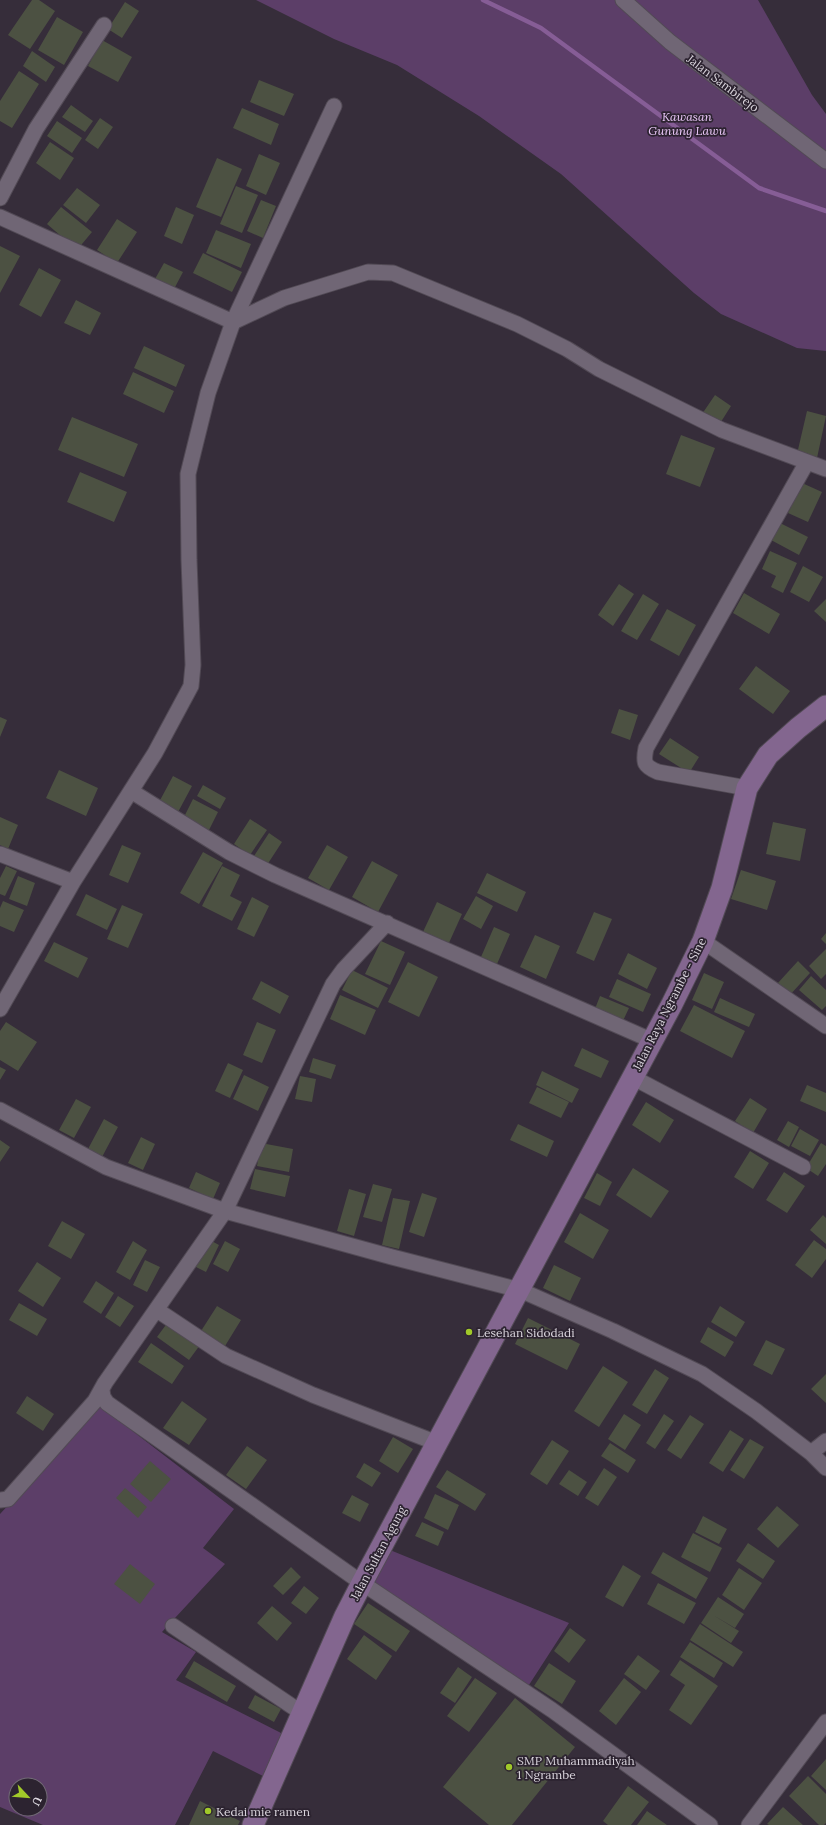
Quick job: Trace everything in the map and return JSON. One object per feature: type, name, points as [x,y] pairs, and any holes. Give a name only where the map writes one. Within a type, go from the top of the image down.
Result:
[{"type":"main road","name":"Jalan Raya Ngrambe - Sine","points":[[520,1290],[632,1076],[653,1041],[703,941],[722,888],[747,788],[768,755],[798,728],[826,706]]},
{"type":"main road","name":"Jalan Sultan Agung","points":[[253,1825],[345,1616],[436,1443],[520,1290]]},
{"type":"street","name":"Jalan Sambirejo","points":[[623,0],[670,42],[826,161]]},
{"type":"street","points":[[0,198],[36,129],[104,25]]},
{"type":"street","points":[[0,1009],[73,882],[154,753],[191,686],[193,665],[189,560],[188,474],[208,393],[233,322],[334,106]]},
{"type":"street","points":[[0,217],[233,322],[284,298],[368,272],[394,273],[460,299],[517,324],[567,349],[599,369],[722,430],[826,469]]},
{"type":"street","points":[[747,788],[658,772],[648,768],[644,760],[646,748],[807,462]]},
{"type":"street","points":[[131,791],[229,852],[275,875],[653,1041]]},
{"type":"street","points":[[0,854],[73,882]]},
{"type":"street","points":[[0,1500],[8,1499],[95,1401],[105,1383],[158,1310],[225,1211],[333,984],[344,969],[387,923]]},
{"type":"street","points":[[703,941],[826,1026]]},
{"type":"street","points":[[632,1076],[803,1167]]},
{"type":"street","points":[[0,1110],[106,1167],[225,1211],[392,1257],[520,1290],[613,1331],[702,1374],[756,1411],[810,1453],[826,1468]]},
{"type":"street","points":[[158,1310],[226,1356],[313,1395],[436,1443]]},
{"type":"street","points":[[102,1390],[103,1397],[108,1403],[362,1582],[552,1710],[710,1825]]},
{"type":"street","points":[[810,1453],[826,1441]]},
{"type":"street","points":[[173,1626],[302,1713]]},
{"type":"street","points":[[750,1825],[826,1722]]},
{"type":"green space","name":"Kawasan Gunung Lawu","points":[[256,0],[758,0],[812,95],[826,114],[826,351],[797,348],[721,314],[694,293],[561,174],[479,116],[397,65],[334,39]]},
{"type":"green space","points":[[100,1406],[234,1509],[203,1548],[225,1564],[162,1632],[196,1652],[176,1680],[283,1734],[263,1776],[213,1751],[175,1825],[43,1825],[24,1817],[48,1817],[48,1777],[8,1777],[8,1810],[0,1807],[0,1514]]},
{"type":"green space","points":[[390,1550],[569,1623],[527,1688],[372,1584]]},
{"type":"building","points":[[32,0],[39,0],[55,11],[30,49],[8,35]]},
{"type":"building","points":[[125,2],[139,11],[122,38],[108,29]]},
{"type":"building","points":[[57,17],[83,32],[64,65],[38,50]]},
{"type":"building","points":[[102,40],[132,57],[118,82],[88,66]]},
{"type":"building","points":[[32,51],[55,67],[46,82],[23,66]]},
{"type":"building","points":[[19,71],[39,84],[12,128],[0,121],[0,101]]},
{"type":"building","points":[[259,80],[294,94],[284,116],[250,102]]},
{"type":"building","points":[[71,105],[93,121],[85,132],[62,117]]},
{"type":"building","points":[[242,108],[279,124],[271,145],[233,128]]},
{"type":"building","points":[[100,118],[113,127],[98,149],[85,140]]},
{"type":"building","points":[[57,121],[82,138],[72,153],[47,136]]},
{"type":"building","points":[[50,142],[74,158],[60,180],[36,163]]},
{"type":"building","points":[[259,154],[280,163],[266,195],[246,186]]},
{"type":"building","points":[[217,158],[242,169],[221,217],[196,207]]},
{"type":"building","points":[[236,186],[258,195],[242,233],[220,224]]},
{"type":"building","points":[[77,188],[100,205],[86,223],[63,205]]},
{"type":"building","points":[[261,200],[276,206],[263,238],[247,231]]},
{"type":"building","points":[[61,207],[92,232],[77,250],[47,224]]},
{"type":"building","points":[[176,207],[194,215],[182,244],[164,236]]},
{"type":"building","points":[[117,219],[137,232],[117,263],[97,250]]},
{"type":"building","points":[[216,230],[251,244],[241,268],[206,253]]},
{"type":"building","points":[[0,246],[20,256],[0,293]]},
{"type":"building","points":[[203,253],[242,272],[232,292],[193,273]]},
{"type":"building","points":[[164,263],[183,272],[174,289],[155,279]]},
{"type":"building","points":[[39,268],[61,280],[41,317],[19,305]]},
{"type":"building","points":[[76,300],[101,313],[90,335],[64,323]]},
{"type":"building","points":[[144,346],[185,365],[176,387],[134,368]]},
{"type":"building","points":[[133,372],[174,391],[164,413],[123,394]]},
{"type":"building","points":[[715,395],[731,406],[719,425],[702,414]]},
{"type":"building","points":[[807,411],[826,416],[817,458],[797,454]]},
{"type":"building","points":[[72,417],[138,444],[124,477],[58,450]]},
{"type":"building","points":[[681,435],[715,448],[700,487],[666,474]]},
{"type":"building","points":[[80,472],[127,492],[114,522],[67,502]]},
{"type":"building","points":[[802,483],[822,492],[808,522],[788,513]]},
{"type":"building","points":[[780,523],[808,537],[799,555],[771,540]]},
{"type":"building","points":[[770,551],[797,563],[783,593],[771,587],[776,576],[762,569]]},
{"type":"building","points":[[803,566],[823,577],[809,602],[790,592]]},
{"type":"building","points":[[619,584],[634,594],[613,626],[598,615]]},
{"type":"building","points":[[744,593],[780,614],[769,634],[733,613]]},
{"type":"building","points":[[643,594],[659,604],[637,640],[621,631]]},
{"type":"building","points":[[826,599],[826,622],[814,611]]},
{"type":"building","points":[[667,609],[696,625],[679,656],[650,640]]},
{"type":"building","points":[[756,666],[790,691],[773,714],[739,689]]},
{"type":"building","points":[[619,709],[638,715],[630,740],[611,733]]},
{"type":"building","points":[[0,717],[7,720],[0,737]]},
{"type":"building","points":[[670,738],[699,757],[689,773],[659,754]]},
{"type":"building","points":[[59,770],[98,788],[86,816],[46,798]]},
{"type":"building","points":[[173,776],[192,786],[177,814],[158,804]]},
{"type":"building","points":[[203,785],[226,798],[220,809],[197,796]]},
{"type":"building","points":[[193,799],[218,812],[208,832],[183,819]]},
{"type":"building","points":[[0,817],[18,825],[8,849],[0,845]]},
{"type":"building","points":[[250,819],[267,830],[250,855],[234,844]]},
{"type":"building","points":[[773,822],[806,829],[800,861],[766,854]]},
{"type":"building","points":[[269,833],[282,842],[267,865],[254,856]]},
{"type":"building","points":[[122,845],[141,853],[128,883],[109,875]]},
{"type":"building","points":[[327,845],[348,857],[329,890],[308,878]]},
{"type":"building","points":[[203,852],[223,863],[199,904],[180,893]]},
{"type":"building","points":[[372,861],[398,875],[378,912],[352,897]]},
{"type":"building","points":[[6,866],[17,871],[5,896],[0,894],[0,878]]},
{"type":"building","points":[[222,866],[240,875],[230,896],[242,902],[232,921],[202,906]]},
{"type":"building","points":[[741,870],[776,881],[767,910],[731,899]]},
{"type":"building","points":[[487,873],[526,892],[517,912],[477,893]]},
{"type":"building","points":[[18,876],[35,883],[27,906],[9,899]]},
{"type":"building","points":[[86,894],[117,909],[107,930],[76,915]]},
{"type":"building","points":[[476,896],[493,906],[481,929],[463,919]]},
{"type":"building","points":[[252,897],[269,906],[254,937],[237,929]]},
{"type":"building","points":[[3,901],[24,910],[14,932],[0,926],[0,908]]},
{"type":"building","points":[[437,902],[462,914],[448,945],[422,934]]},
{"type":"building","points":[[122,905],[143,914],[128,948],[107,939]]},
{"type":"building","points":[[594,912],[612,919],[594,961],[576,953]]},
{"type":"building","points":[[494,927],[510,934],[497,964],[481,957]]},
{"type":"building","points":[[826,933],[826,944],[821,939]]},
{"type":"building","points":[[535,935],[560,946],[546,979],[520,967]]},
{"type":"building","points":[[381,941],[405,952],[390,985],[365,974]]},
{"type":"building","points":[[54,942],[88,958],[78,978],[44,961]]},
{"type":"building","points":[[826,949],[826,974],[821,979],[809,966]]},
{"type":"building","points":[[628,953],[657,968],[647,989],[618,974]]},
{"type":"building","points":[[798,961],[810,973],[789,996],[777,984]]},
{"type":"building","points":[[408,962],[438,977],[419,1017],[388,1002]]},
{"type":"building","points":[[352,970],[388,988],[378,1008],[342,990]]},
{"type":"building","points":[[704,973],[724,982],[712,1009],[692,1000]]},
{"type":"building","points":[[811,976],[826,990],[826,1006],[822,1010],[799,990]]},
{"type":"building","points":[[617,979],[651,994],[643,1012],[609,997]]},
{"type":"building","points":[[261,981],[289,996],[280,1014],[252,999]]},
{"type":"building","points":[[340,995],[376,1010],[365,1035],[330,1019]]},
{"type":"building","points":[[600,996],[629,1008],[621,1025],[593,1014]]},
{"type":"building","points":[[720,998],[755,1014],[749,1027],[714,1012]]},
{"type":"building","points":[[694,1005],[745,1031],[732,1058],[680,1031]]},
{"type":"building","points":[[6,1022],[37,1042],[18,1071],[0,1060],[0,1031]]},
{"type":"building","points":[[257,1022],[276,1030],[262,1063],[243,1055]]},
{"type":"building","points":[[582,1048],[609,1061],[601,1078],[574,1066]]},
{"type":"building","points":[[313,1058],[336,1065],[331,1079],[309,1072]]},
{"type":"building","points":[[228,1063],[243,1070],[230,1098],[215,1091]]},
{"type":"building","points":[[0,1067],[6,1070],[0,1080]]},
{"type":"building","points":[[542,1071],[579,1089],[572,1103],[536,1085]]},
{"type":"building","points":[[244,1075],[269,1087],[258,1111],[233,1099]]},
{"type":"building","points":[[300,1076],[316,1079],[312,1102],[295,1099]]},
{"type":"building","points":[[807,1085],[826,1093],[826,1112],[800,1101]]},
{"type":"building","points":[[537,1087],[569,1102],[561,1118],[529,1103]]},
{"type":"building","points":[[750,1098],[767,1109],[753,1133],[735,1121]]},
{"type":"building","points":[[76,1099],[91,1107],[74,1138],[59,1130]]},
{"type":"building","points":[[646,1102],[674,1120],[660,1143],[632,1125]]},
{"type":"building","points":[[104,1119],[118,1127],[102,1157],[88,1149]]},
{"type":"building","points":[[788,1121],[799,1127],[789,1147],[777,1140]]},
{"type":"building","points":[[518,1124],[554,1141],[547,1157],[510,1140]]},
{"type":"building","points":[[800,1129],[819,1140],[810,1156],[791,1146]]},
{"type":"building","points":[[141,1137],[155,1144],[143,1170],[128,1163]]},
{"type":"building","points":[[0,1140],[10,1147],[0,1162]]},
{"type":"building","points":[[261,1143],[293,1149],[289,1172],[257,1166]]},
{"type":"building","points":[[821,1143],[826,1146],[826,1164],[818,1176],[806,1168]]},
{"type":"building","points":[[750,1151],[769,1163],[753,1189],[734,1177]]},
{"type":"building","points":[[633,1168],[669,1191],[651,1218],[616,1195]]},
{"type":"building","points":[[255,1169],[290,1176],[285,1197],[250,1189]]},
{"type":"building","points":[[196,1172],[220,1183],[213,1199],[189,1188]]},
{"type":"building","points":[[784,1172],[805,1186],[787,1213],[766,1200]]},
{"type":"building","points":[[597,1173],[612,1182],[600,1206],[584,1198]]},
{"type":"building","points":[[373,1184],[392,1189],[382,1222],[363,1217]]},
{"type":"building","points":[[349,1189],[366,1194],[354,1236],[337,1231]]},
{"type":"building","points":[[422,1193],[437,1198],[424,1237],[409,1232]]},
{"type":"building","points":[[393,1198],[410,1201],[399,1249],[382,1245]]},
{"type":"building","points":[[580,1213],[609,1230],[593,1259],[564,1242]]},
{"type":"building","points":[[823,1215],[826,1218],[826,1244],[810,1230]]},
{"type":"building","points":[[62,1221],[85,1234],[71,1259],[48,1246]]},
{"type":"building","points":[[208,1239],[219,1245],[206,1272],[194,1266]]},
{"type":"building","points":[[814,1240],[826,1249],[826,1259],[812,1278],[795,1265]]},
{"type":"building","points":[[133,1241],[147,1250],[130,1280],[116,1272]]},
{"type":"building","points":[[225,1241],[240,1249],[228,1272],[213,1264]]},
{"type":"building","points":[[145,1260],[160,1267],[147,1292],[133,1285]]},
{"type":"building","points":[[37,1262],[61,1278],[43,1307],[18,1291]]},
{"type":"building","points":[[554,1265],[581,1278],[570,1301],[543,1288]]},
{"type":"building","points":[[96,1281],[114,1293],[101,1314],[83,1302]]},
{"type":"building","points":[[118,1296],[134,1306],[120,1327],[105,1317]]},
{"type":"building","points":[[19,1303],[47,1319],[37,1336],[9,1320]]},
{"type":"building","points":[[217,1306],[241,1320],[225,1346],[201,1331]]},
{"type":"building","points":[[720,1306],[745,1322],[736,1337],[711,1322]]},
{"type":"building","points":[[528,1318],[580,1344],[567,1370],[515,1344]]},
{"type":"building","points":[[168,1322],[200,1345],[189,1360],[157,1337]]},
{"type":"building","points":[[708,1327],[734,1342],[725,1357],[700,1342]]},
{"type":"building","points":[[766,1340],[785,1349],[772,1375],[753,1365]]},
{"type":"building","points":[[151,1343],[184,1366],[172,1384],[138,1362]]},
{"type":"building","points":[[603,1366],[628,1382],[599,1427],[574,1411]]},
{"type":"building","points":[[655,1369],[669,1378],[647,1414],[632,1405]]},
{"type":"building","points":[[826,1374],[826,1403],[811,1389]]},
{"type":"building","points":[[27,1396],[54,1414],[43,1431],[16,1413]]},
{"type":"building","points":[[182,1401],[207,1419],[189,1445],[163,1428]]},
{"type":"building","points":[[624,1414],[641,1425],[625,1450],[608,1439]]},
{"type":"building","points":[[664,1414],[674,1421],[655,1449],[646,1443]]},
{"type":"building","points":[[690,1415],[704,1424],[681,1459],[667,1450]]},
{"type":"building","points":[[730,1430],[744,1439],[723,1472],[709,1463]]},
{"type":"building","points":[[393,1437],[413,1449],[398,1473],[379,1461]]},
{"type":"building","points":[[750,1439],[764,1447],[744,1479],[730,1470]]},
{"type":"building","points":[[552,1440],[569,1451],[547,1485],[530,1474]]},
{"type":"building","points":[[610,1443],[636,1460],[628,1473],[601,1456]]},
{"type":"building","points":[[247,1446],[267,1460],[246,1489],[226,1475]]},
{"type":"building","points":[[150,1461],[171,1479],[151,1502],[130,1484]]},
{"type":"building","points":[[364,1463],[381,1473],[372,1487],[356,1477]]},
{"type":"building","points":[[604,1468],[617,1477],[598,1506],[585,1498]]},
{"type":"building","points":[[447,1470],[486,1494],[475,1511],[436,1487]]},
{"type":"building","points":[[569,1470],[587,1482],[578,1496],[559,1484]]},
{"type":"building","points":[[125,1488],[147,1507],[138,1518],[116,1498]]},
{"type":"building","points":[[435,1494],[459,1505],[448,1530],[424,1518]]},
{"type":"building","points":[[352,1495],[369,1504],[360,1522],[342,1513]]},
{"type":"building","points":[[777,1506],[799,1525],[778,1548],[757,1529]]},
{"type":"building","points":[[703,1516],[727,1529],[719,1544],[695,1532]]},
{"type":"building","points":[[422,1522],[444,1532],[438,1546],[415,1536]]},
{"type":"building","points":[[693,1533],[722,1548],[710,1572],[681,1557]]},
{"type":"building","points":[[748,1543],[775,1561],[763,1579],[736,1561]]},
{"type":"building","points":[[663,1552],[708,1578],[696,1599],[651,1573]]},
{"type":"building","points":[[130,1564],[155,1584],[140,1604],[114,1584]]},
{"type":"building","points":[[623,1565],[641,1576],[623,1607],[605,1597]]},
{"type":"building","points":[[291,1567],[301,1577],[283,1595],[273,1586]]},
{"type":"building","points":[[739,1568],[762,1583],[744,1610],[722,1595]]},
{"type":"building","points":[[658,1583],[696,1603],[684,1624],[647,1604]]},
{"type":"building","points":[[304,1586],[319,1598],[306,1614],[291,1603]]},
{"type":"building","points":[[718,1597],[744,1614],[735,1628],[713,1615],[739,1631],[731,1643],[701,1623]]},
{"type":"building","points":[[368,1603],[410,1631],[396,1652],[354,1624]]},
{"type":"building","points":[[272,1606],[292,1623],[277,1641],[257,1623]]},
{"type":"building","points":[[700,1624],[743,1652],[733,1667],[690,1640]]},
{"type":"building","points":[[570,1628],[586,1640],[569,1663],[554,1651]]},
{"type":"building","points":[[364,1635],[392,1656],[376,1680],[347,1659]]},
{"type":"building","points":[[690,1642],[723,1663],[714,1678],[680,1657]]},
{"type":"building","points":[[638,1655],[660,1671],[646,1690],[624,1674]]},
{"type":"building","points":[[680,1660],[718,1686],[691,1725],[669,1710],[685,1685],[670,1675]]},
{"type":"building","points":[[194,1661],[236,1686],[227,1702],[185,1677]]},
{"type":"building","points":[[549,1663],[576,1681],[562,1704],[534,1686]]},
{"type":"building","points":[[458,1667],[472,1677],[455,1703],[440,1693]]},
{"type":"building","points":[[475,1678],[497,1693],[469,1732],[447,1716]]},
{"type":"building","points":[[624,1678],[641,1692],[616,1725],[599,1711]]},
{"type":"building","points":[[255,1695],[281,1709],[274,1722],[248,1708]]},
{"type":"building","name":"SMP Muhammadiyah 1 Ngrambe","points":[[515,1698],[575,1747],[512,1825],[489,1825],[443,1787]]},
{"type":"building","points":[[826,1759],[826,1790],[811,1776]]},
{"type":"building","points":[[808,1776],[826,1794],[826,1823],[824,1825],[819,1825],[789,1796]]},
{"type":"building","points":[[628,1786],[649,1802],[631,1825],[608,1825],[603,1821]]},
{"type":"building","name":"Kedai mie ramen","points":[[200,1801],[240,1821],[238,1825],[189,1825]]},
{"type":"building","points":[[783,1807],[803,1825],[767,1824]]},
{"type":"building","points":[[647,1811],[667,1825],[637,1825]]},
{"type":"waterway","points":[[483,0],[541,28],[759,188],[826,211]]},
{"type":"place","name":"Lesehan Sidodadi","points":[[469,1332]]},
{"type":"place","name":"SMP Muhammadiyah 1 Ngrambe","points":[[509,1767]]},
{"type":"place","name":"Kedai mie ramen","points":[[208,1811]]}]
